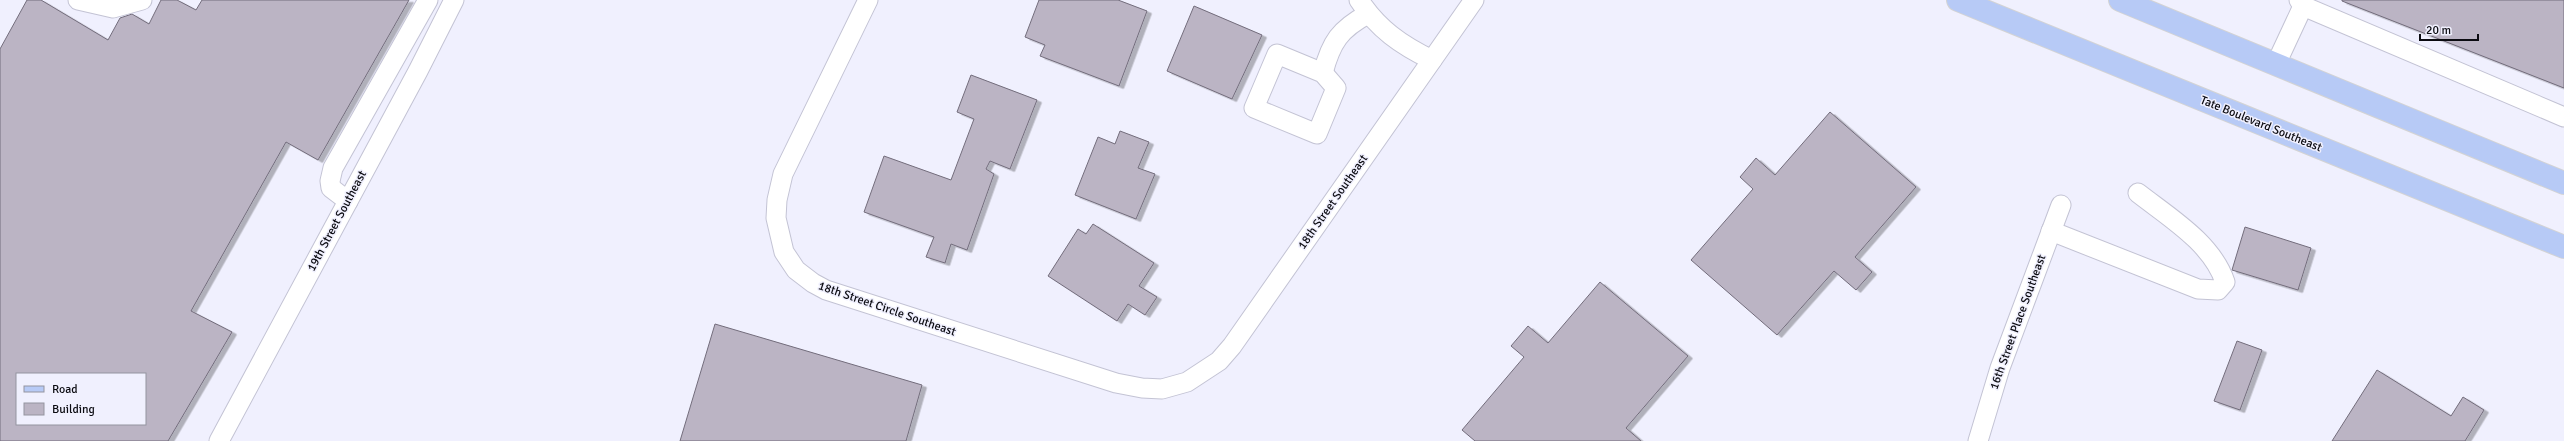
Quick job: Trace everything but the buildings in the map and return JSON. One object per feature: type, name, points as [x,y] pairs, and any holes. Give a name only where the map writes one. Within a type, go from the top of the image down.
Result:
[{"type":"main road","name":"Tate Boulevard Southeast","points":[[1958,0],[2564,248]]},
{"type":"main road","points":[[2128,1],[2564,183]]},
{"type":"street","points":[[78,0],[113,8],[142,0]]},
{"type":"street","points":[[348,201],[332,188],[330,181],[333,168],[428,0]]},
{"type":"street","name":"19th Street Southeast","points":[[219,441],[454,0]]},
{"type":"street","name":"18th Street Circle Southeast","points":[[868,0],[783,174],[776,200],[778,237],[784,252],[796,270],[813,284],[826,290],[1116,384],[1142,388],[1162,389],[1174,387]]},
{"type":"street","name":"18th Street Southeast","points":[[1174,387],[1206,371],[1232,346],[1474,0]]},
{"type":"street","points":[[2276,64],[2301,3],[2564,117]]},
{"type":"street","points":[[1323,72],[1333,45],[1343,29],[1364,7],[1396,41],[1432,60]]},
{"type":"street","points":[[1277,54],[1323,72],[1336,88],[1317,134],[1254,108],[1277,54]]},
{"type":"street","points":[[2052,231],[2198,289],[2218,290],[2225,282],[2221,270],[2203,245],[2138,193]]},
{"type":"street","name":"16th Street Place Southeast","points":[[1978,441],[2000,368],[2061,205]]}]
